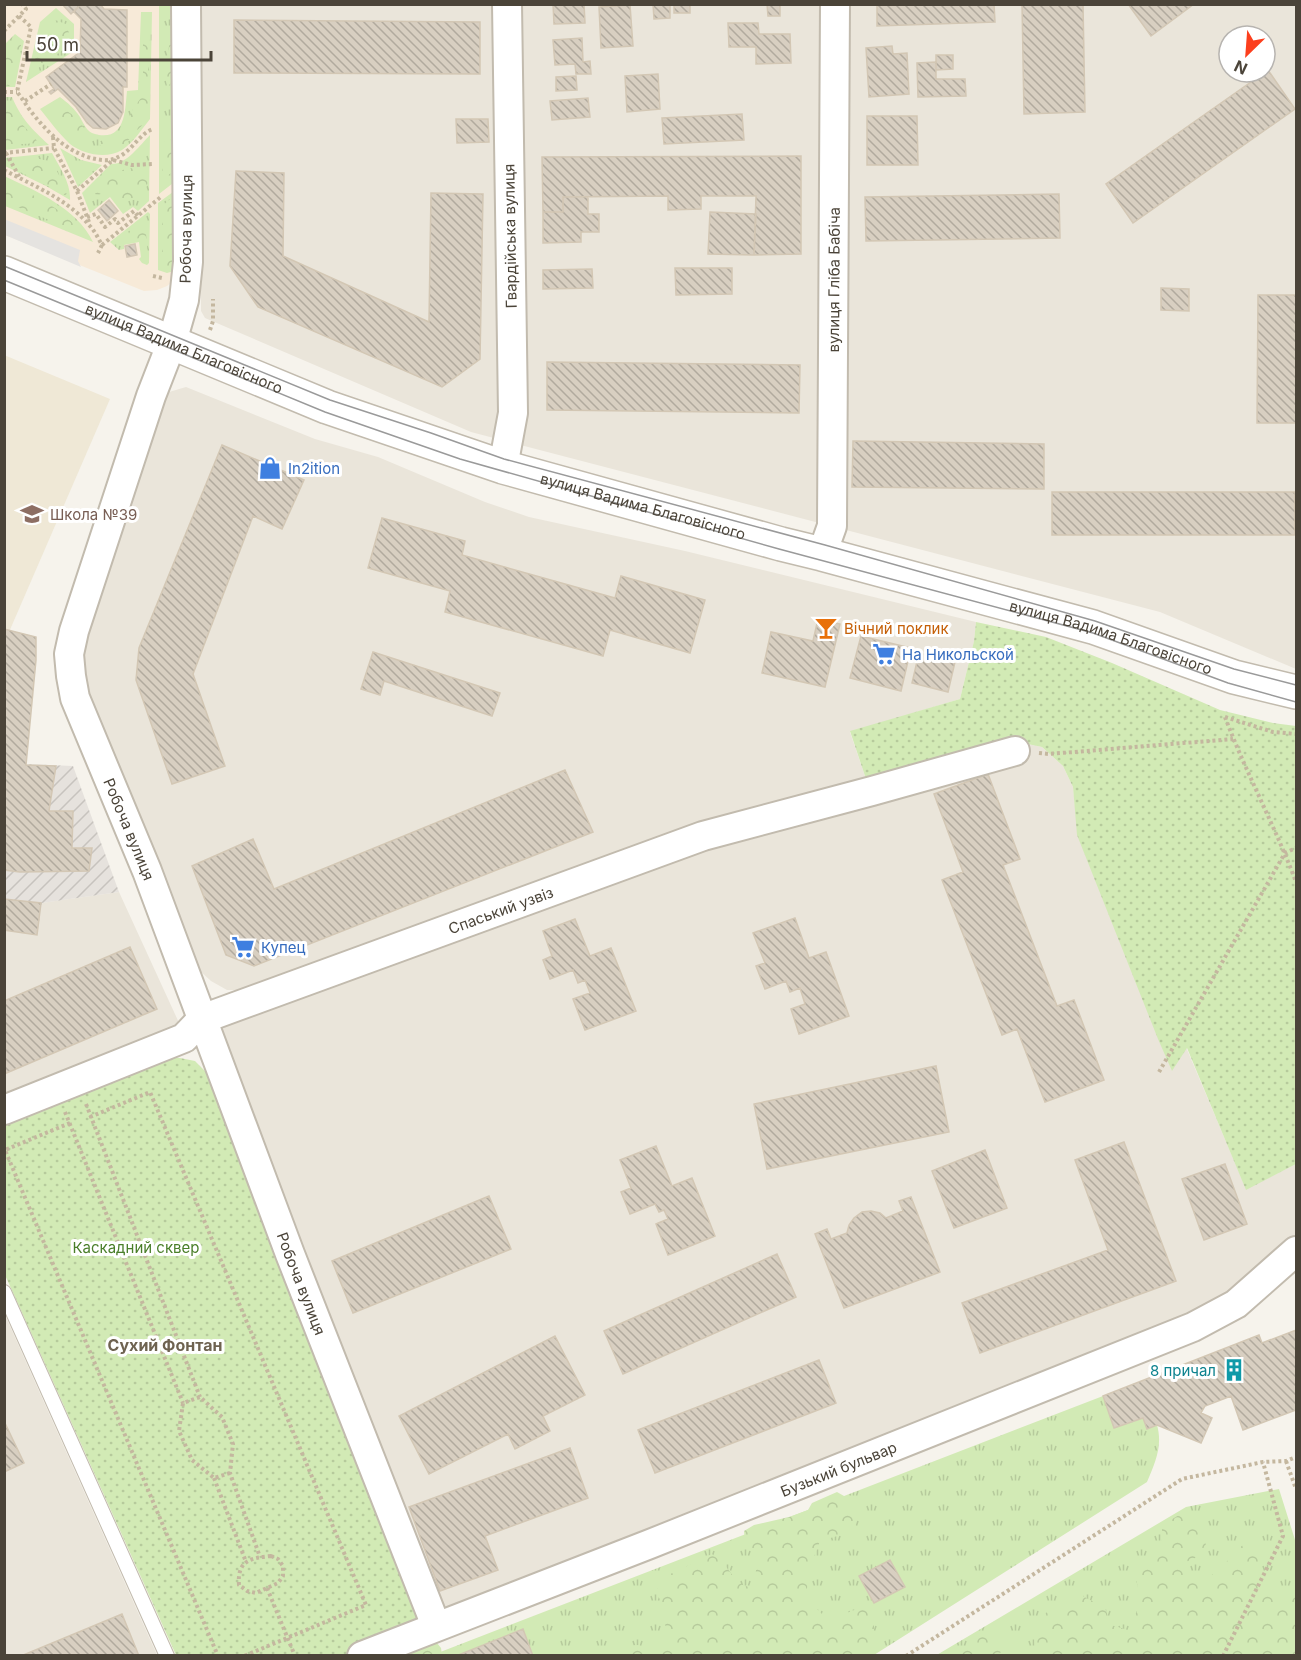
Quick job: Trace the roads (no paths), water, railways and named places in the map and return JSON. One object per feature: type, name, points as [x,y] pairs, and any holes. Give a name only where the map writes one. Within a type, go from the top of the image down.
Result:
[{"type":"street","name":"Робоча вулиця","points":[[186,4],[187,270],[184,300],[172,342],[147,407],[74,631],[69,654],[71,676],[75,698],[147,871],[294,1265],[436,1626]]},
{"type":"street","name":"Гвардійська вулиця","points":[[503,467],[513,413],[507,4]]},
{"type":"street","name":"вулиця Гліба Бабіча","points":[[822,554],[831,526],[835,4]]},
{"type":"street","name":"вулиця Вадима Благовісного","points":[[4,273],[327,407],[503,467],[1093,627],[1234,677],[1296,692]]},
{"type":"street","name":"Спаський узвіз","points":[[4,1110],[184,1038],[202,1019],[704,836],[1015,751]]},
{"type":"street","name":"Бузький бульвар","points":[[362,1656],[1193,1328],[1236,1304],[1296,1251]]},
{"type":"lane","points":[[4,1292],[167,1656]]},
{"type":"tram line","points":[[4,266],[330,400],[504,459],[825,545],[1095,621],[1234,669],[1296,685]]},
{"type":"tram line","points":[[4,280],[325,412],[460,459],[779,549],[1093,633],[1228,683],[1296,702]]},
{"type":"place","name":"In2ition","points":[[270,468]]},
{"type":"place","name":"Школа №39","points":[[32,514]]},
{"type":"place","name":"Вічний поклик","points":[[826,628]]},
{"type":"place","name":"На Никольской","points":[[884,654]]},
{"type":"place","name":"Купец","points":[[243,947]]},
{"type":"place","name":"8 причал","points":[[1234,1370]]},
{"type":"district","name":"Сухий Фонтан","points":[[165,1345]]},
{"type":"park label","name":"Каскадний сквер","points":[[136,1247]]}]
